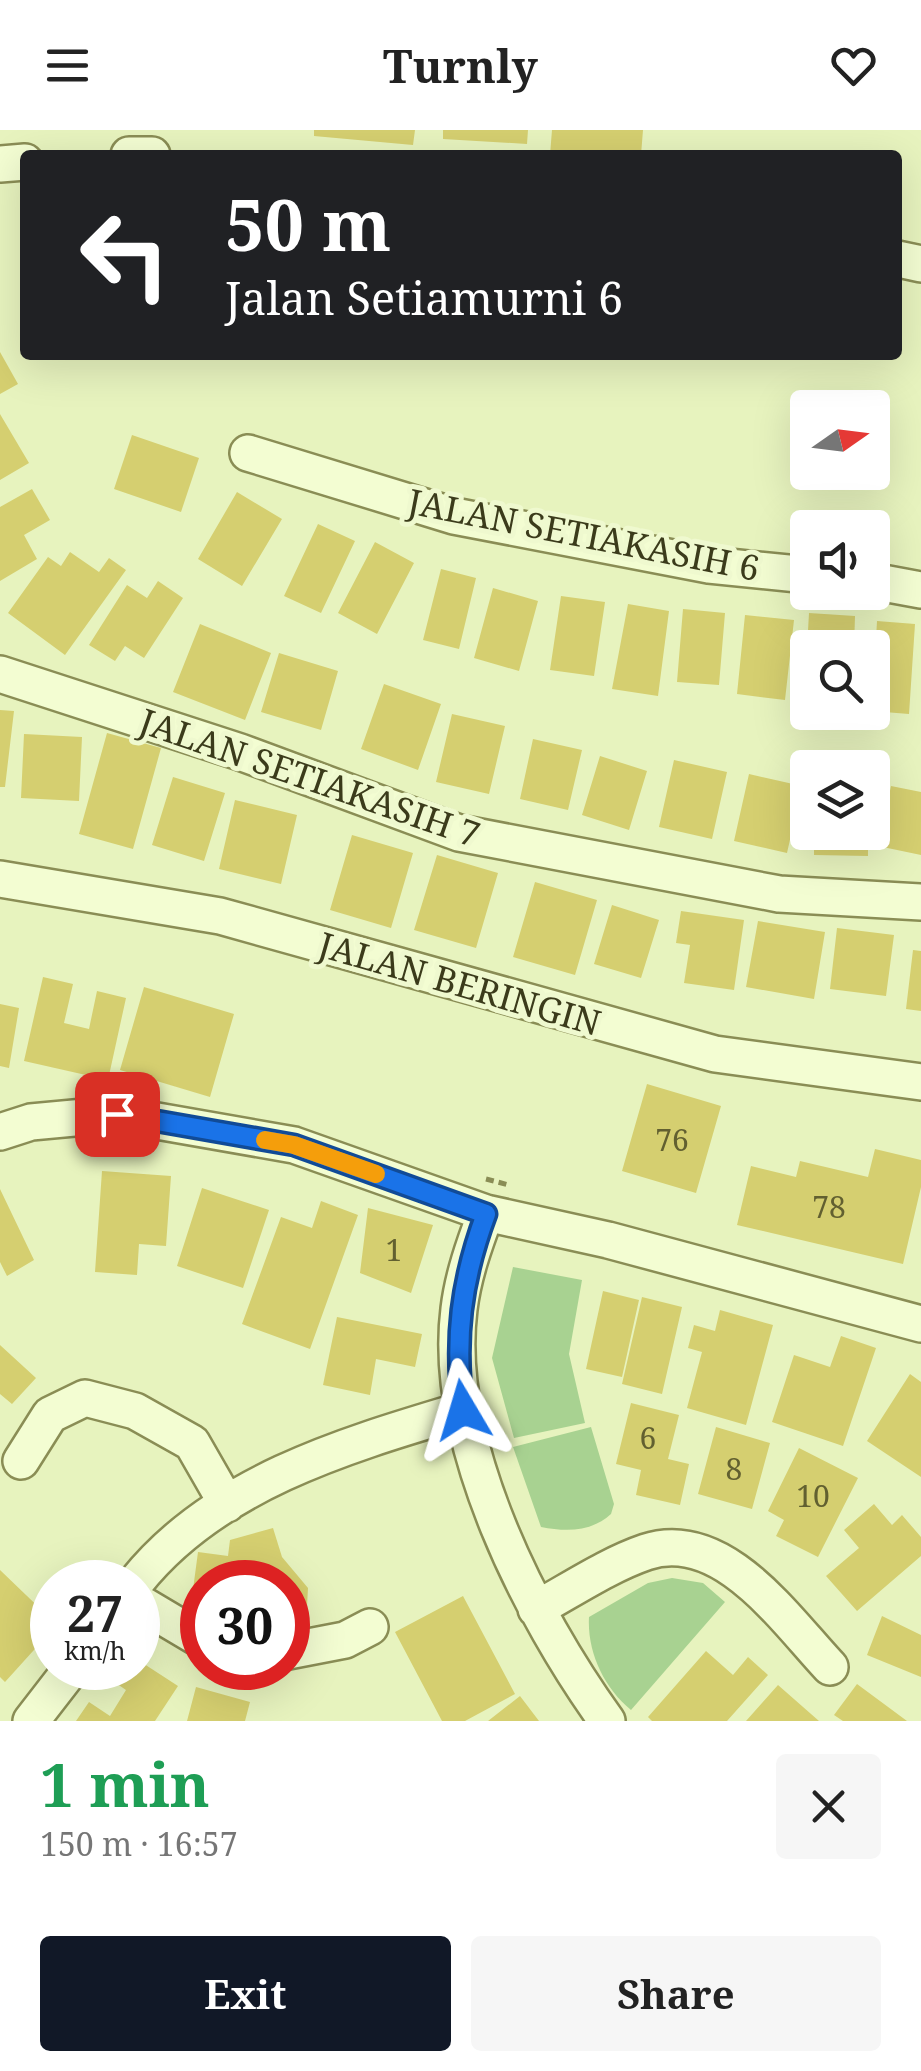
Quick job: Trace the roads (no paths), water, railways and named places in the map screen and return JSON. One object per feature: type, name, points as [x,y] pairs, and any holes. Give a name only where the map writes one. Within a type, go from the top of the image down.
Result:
[{"type":"street","name":"JALAN SETIAKASIH 6","points":[[248,453],[454,516],[708,565],[790,572]]},
{"type":"street","points":[[890,584],[921,590]]},
{"type":"street","name":"JALAN SETIAKASIH 7","points":[[0,674],[240,752],[459,832],[779,894],[921,902]]},
{"type":"street","name":"JALAN BERINGIN","points":[[0,880],[220,916],[715,1054],[921,1082]]},
{"type":"street","points":[[0,1132],[31,1122],[117,1114],[294,1145],[486,1214],[608,1240],[921,1324]]},
{"type":"street","points":[[486,1214],[468,1260],[459,1310],[457,1360],[463,1410],[493,1512],[536,1609],[608,1721]]},
{"type":"street","points":[[21,1461],[50,1415],[85,1398],[135,1411],[192,1442],[227,1504]]},
{"type":"street","points":[[154,1560],[227,1504],[298,1466],[463,1410]]},
{"type":"street","points":[[536,1609],[650,1551],[679,1546],[703,1550],[725,1562],[830,1668]]},
{"type":"street","points":[[310,1647],[345,1640],[370,1627]]},
{"type":"street","points":[[32,1721],[55,1690]]}]
